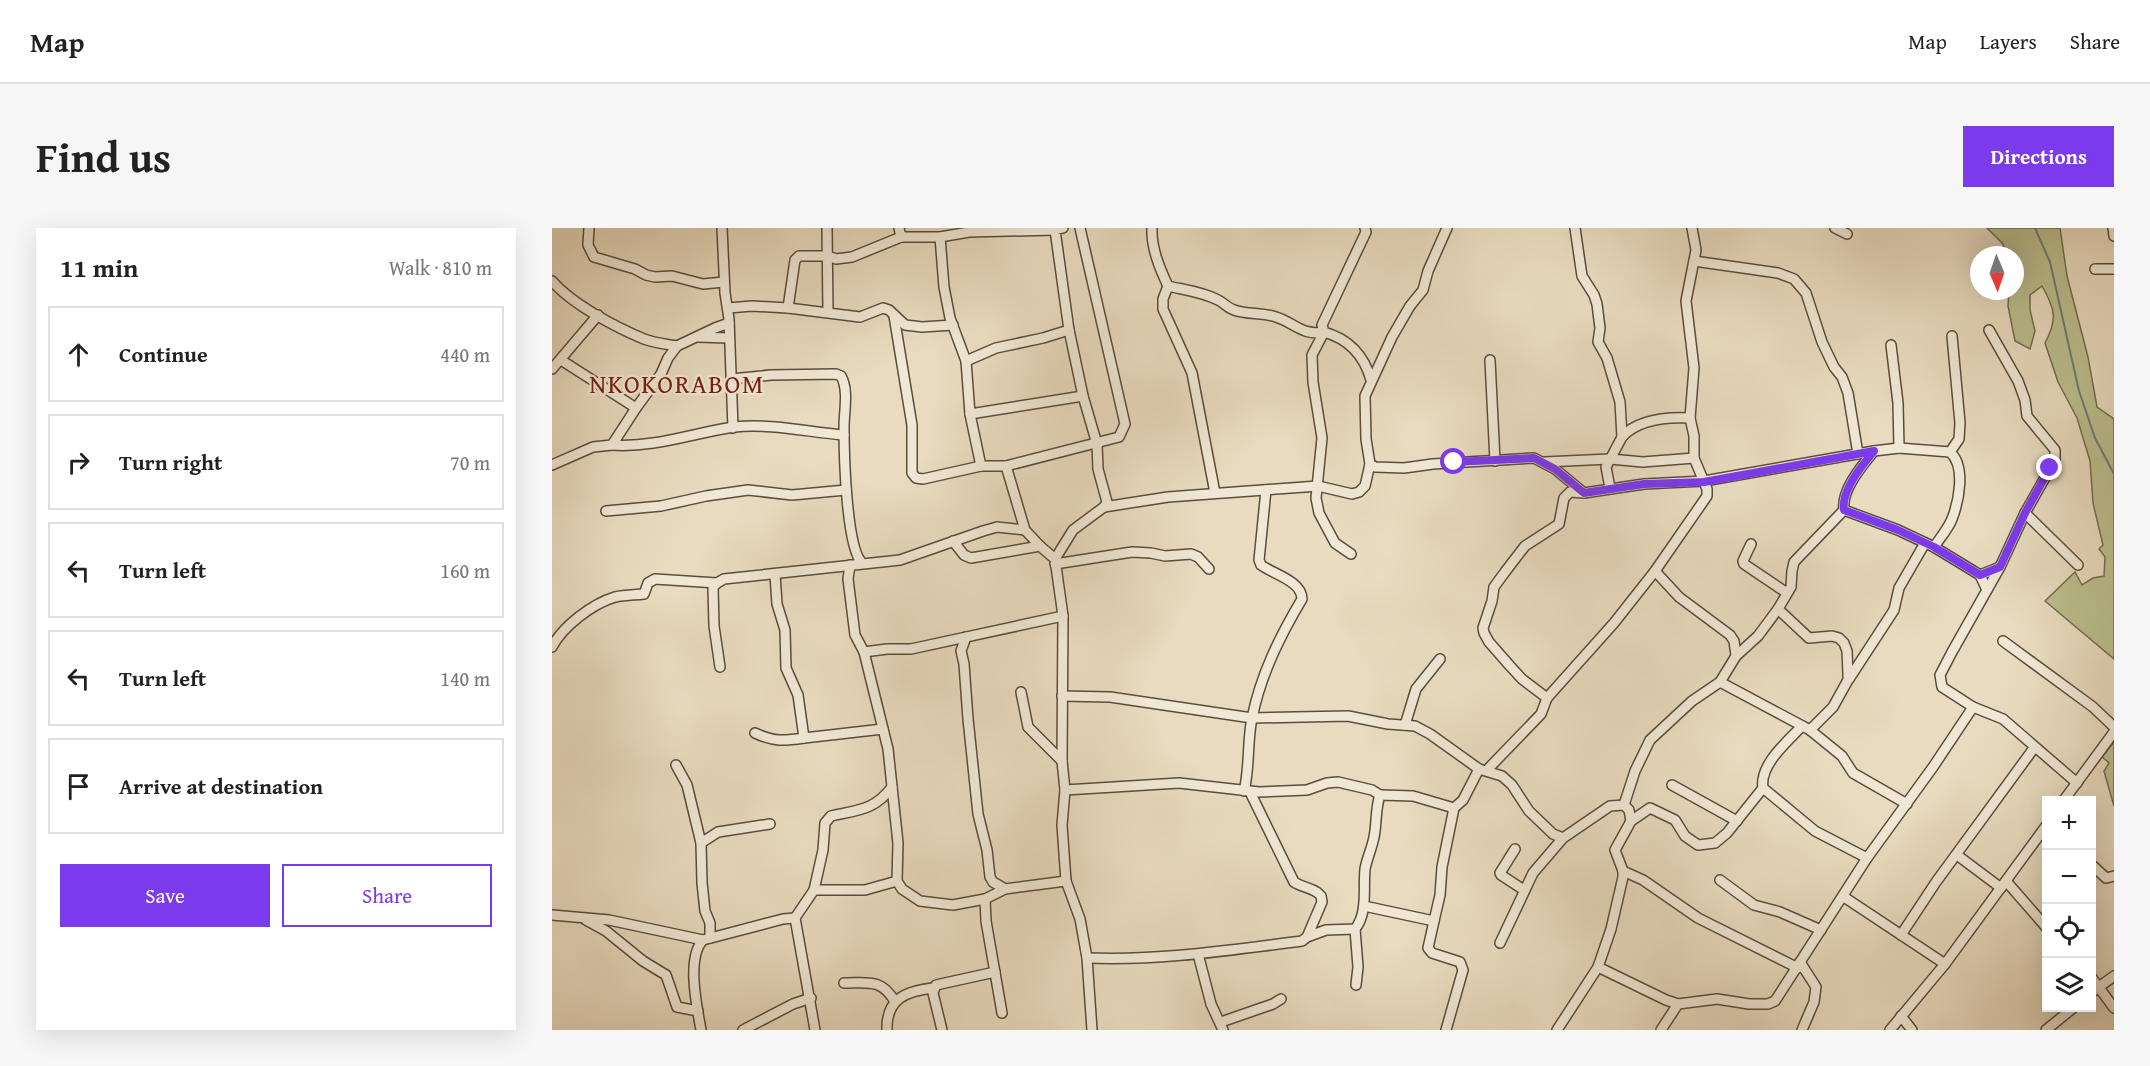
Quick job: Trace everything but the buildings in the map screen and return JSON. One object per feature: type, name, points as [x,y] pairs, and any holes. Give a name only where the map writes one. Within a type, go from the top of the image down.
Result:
[{"type":"street","points":[[590,228],[588,245],[594,257],[655,277],[672,276],[703,284],[724,282]]},
{"type":"street","points":[[722,228],[733,428]]},
{"type":"street","points":[[827,228],[828,312]]},
{"type":"street","points":[[894,316],[912,425],[912,473],[916,478],[923,479],[981,466],[1006,466],[1119,437],[1125,424],[1080,228]]},
{"type":"street","points":[[1152,228],[1151,237],[1168,286],[1163,299],[1163,309],[1192,373],[1215,493]]},
{"type":"street","points":[[1351,554],[1335,543],[1319,513],[1316,498],[1322,438],[1313,382],[1312,356],[1324,332],[1322,326],[1366,232],[1365,228]]},
{"type":"street","points":[[1104,507],[1168,497],[1318,486],[1352,494],[1359,492],[1365,486],[1370,464],[1366,439],[1365,396],[1410,306],[1423,290],[1428,272],[1447,228]]},
{"type":"street","points":[[1575,228],[1582,276],[1597,304],[1600,328],[1598,342],[1607,358],[1620,402],[1622,437]]},
{"type":"street","points":[[1446,1030],[1463,970],[1460,962],[1432,953],[1428,948],[1454,808],[1463,800],[1483,770],[1541,714],[1547,698],[1614,622],[1655,571],[1704,502],[1707,489],[1694,458],[1694,436],[1690,418],[1694,368],[1686,301],[1696,250],[1692,228]]},
{"type":"street","points":[[1835,228],[1847,234]]},
{"type":"street","points":[[2113,228],[2114,236]]},
{"type":"street","points":[[788,308],[795,260],[799,256],[828,256],[836,259],[852,257],[900,233],[940,237],[969,232],[1059,229],[1069,330],[1083,396],[1097,444],[1098,469],[1107,502],[1104,507],[1073,530],[1055,562]]},
{"type":"street","points":[[940,237],[944,287],[953,325],[966,361],[970,414],[981,466]]},
{"type":"street","points":[[1694,261],[1778,273],[1794,279],[1806,293],[1822,342],[1834,367],[1842,377],[1848,393],[1858,454]]},
{"type":"street","points":[[2095,269],[2114,269]]},
{"type":"street","points":[[552,280],[567,297],[598,315],[644,339],[676,346]]},
{"type":"street","points":[[1168,286],[1219,300],[1232,309],[1244,313],[1267,314],[1285,320],[1312,334],[1324,332],[1339,337],[1356,350],[1368,367],[1371,380]]},
{"type":"street","points":[[728,308],[752,306],[788,308],[860,317],[883,308],[889,310],[905,325],[922,327],[953,325]]},
{"type":"street","points":[[552,369],[598,315]]},
{"type":"street","points":[[612,446],[636,408],[662,374],[676,346],[729,323]]},
{"type":"street","points":[[966,361],[996,348],[1069,330]]},
{"type":"street","points":[[1989,330],[2018,381],[2025,400],[2027,416],[2055,450],[2055,460],[2025,513],[2000,567],[1940,675],[1942,687],[1973,707],[2003,719],[2076,783]]},
{"type":"street","points":[[1950,452],[1959,440],[1960,423],[1952,336]]},
{"type":"street","points":[[696,337],[729,338]]},
{"type":"street","points":[[1891,345],[1898,403],[1899,448]]},
{"type":"street","points":[[561,360],[636,408]]},
{"type":"street","points":[[1490,360],[1495,461]]},
{"type":"street","points":[[731,379],[792,374],[841,376],[845,387],[846,490],[855,553],[862,563]]},
{"type":"street","points":[[970,414],[1083,396]]},
{"type":"street","points":[[1610,488],[1606,467],[1622,437],[1638,424],[1677,417],[1690,418]]},
{"type":"street","points":[[552,465],[593,447],[657,443],[733,428],[766,425],[844,435]]},
{"type":"street","points":[[1547,698],[1522,679],[1510,666],[1489,642],[1483,628],[1494,587],[1525,546],[1559,524],[1564,498],[1570,492],[1584,493],[1610,488],[1704,482],[1899,448],[1950,452],[1955,456],[1959,468],[1957,501],[1951,521],[1929,545],[1899,588],[1894,610],[1833,707],[1806,728],[1769,764],[1761,779],[1763,788],[1815,831],[1868,858]]},
{"type":"street","points":[[1844,510],[1843,504],[1851,485],[1874,451]]},
{"type":"street","points":[[1370,464],[1375,467],[1404,468],[1534,458],[1555,469],[1584,493]]},
{"type":"street","points":[[1542,462],[1610,459],[1643,462],[1694,458]]},
{"type":"street","points":[[1006,466],[1025,530],[1055,562],[1063,616],[1062,761],[1065,790],[1062,825],[1066,881],[1080,919],[1087,958],[1092,1030]]},
{"type":"street","points":[[606,511],[661,506],[748,490],[792,495],[846,490]]},
{"type":"street","points":[[1266,490],[1259,560],[1261,565],[1297,586],[1302,593],[1302,599],[1279,637],[1265,672],[1252,718],[1247,791],[1294,882],[1322,896],[1322,902],[1307,937]]},
{"type":"street","points":[[1844,510],[1898,530],[1929,545],[1980,575],[1987,590]]},
{"type":"street","points":[[1624,805],[1635,771],[1650,740],[1692,701],[1720,682],[1736,656],[1758,636],[1778,609],[1791,587],[1794,562],[1844,510]]},
{"type":"street","points":[[2025,513],[2078,565]]},
{"type":"street","points":[[552,647],[558,636],[594,608],[612,598],[644,594],[648,583],[655,579],[717,582],[724,579],[900,560],[962,537],[997,528],[1025,530]]},
{"type":"street","points":[[953,541],[964,555],[970,558],[1040,546]]},
{"type":"street","points":[[1751,544],[1743,561],[1744,564],[1787,593]]},
{"type":"street","points":[[1055,562],[1132,552],[1165,556],[1191,554],[1198,557],[1209,569]]},
{"type":"street","points":[[850,565],[848,579],[855,635],[864,652],[888,748],[898,843],[897,881],[902,889],[920,901],[952,905],[985,899],[1005,890],[1066,881]]},
{"type":"street","points":[[1980,575],[2000,567]]},
{"type":"street","points":[[1655,571],[1679,597],[1730,635],[1734,641],[1736,656]]},
{"type":"street","points":[[775,574],[777,604],[785,630],[786,668],[798,695],[804,738]]},
{"type":"street","points":[[717,582],[713,594],[714,626],[720,667]]},
{"type":"street","points":[[1778,609],[1809,638],[1832,636],[1844,643],[1847,651],[1848,680]]},
{"type":"street","points":[[864,652],[911,648],[1063,616]]},
{"type":"street","points":[[966,637],[961,651],[978,814],[987,850],[990,877],[993,882],[1005,890]]},
{"type":"street","points":[[948,641],[961,651]]},
{"type":"street","points":[[2003,641],[2093,707],[2114,727]]},
{"type":"street","points":[[1405,724],[1416,689],[1440,659]]},
{"type":"street","points":[[1720,682],[1806,728],[1842,756],[1853,773],[1907,804]]},
{"type":"street","points":[[1021,692],[1028,727],[1062,761]]},
{"type":"street","points":[[1062,696],[1110,697],[1252,718],[1348,716],[1388,724],[1415,726],[1483,770],[1502,776],[1512,785],[1529,811],[1553,834],[1563,838]]},
{"type":"street","points":[[1598,967],[1678,1004],[1717,999],[1749,1004],[1768,1004],[1775,1001],[1868,858],[1973,707]]},
{"type":"street","points":[[755,733],[769,740],[783,741],[883,729]]},
{"type":"street","points":[[2067,796],[2114,732]]},
{"type":"street","points":[[1901,935],[2034,748]]},
{"type":"street","points":[[676,765],[687,785],[700,843],[705,910],[710,923],[706,939],[695,952],[694,972],[701,1030]]},
{"type":"street","points":[[1065,790],[1179,783],[1247,791],[1307,790],[1328,783],[1344,782],[1372,790],[1380,795],[1413,796],[1454,808]]},
{"type":"street","points":[[1672,786],[1737,821]]},
{"type":"street","points":[[816,1030],[795,918],[814,890],[823,850],[825,823],[828,817],[874,805],[881,801],[892,787]]},
{"type":"street","points":[[1557,1030],[1598,967],[1622,887],[1623,871],[1615,850],[1631,820],[1650,808],[1675,820],[1685,836],[1698,845],[1715,843],[1737,821],[1763,788]]},
{"type":"street","points":[[1356,986],[1358,967],[1355,929],[1364,906],[1365,872],[1368,853],[1373,842],[1376,806],[1380,795]]},
{"type":"street","points":[[1500,943],[1533,873],[1563,838],[1610,806],[1624,805],[1629,810],[1631,820]]},
{"type":"street","points":[[700,843],[718,831],[770,824]]},
{"type":"street","points":[[1890,1030],[1945,964],[2042,835]]},
{"type":"street","points":[[1515,849],[1500,873],[1524,890]]},
{"type":"street","points":[[1957,855],[2004,885],[2042,923]]},
{"type":"street","points":[[2096,869],[2106,878],[2114,876]]},
{"type":"street","points":[[1623,871],[1643,880],[1698,918],[1799,965],[1816,987],[1814,1002],[1802,1030]]},
{"type":"street","points":[[1720,880],[1754,905],[1780,912],[1821,930]]},
{"type":"street","points":[[814,890],[866,890],[897,881]]},
{"type":"street","points":[[1844,897],[1945,964]]},
{"type":"street","points":[[985,899],[986,921],[1002,1013]]},
{"type":"street","points":[[1364,906],[1434,921]]},
{"type":"street","points":[[552,915],[609,920],[706,939],[795,918]]},
{"type":"street","points":[[582,918],[606,931],[666,975],[676,1007],[698,1011]]},
{"type":"street","points":[[1087,958],[1161,958],[1198,954],[1302,941],[1326,930],[1355,929]]},
{"type":"street","points":[[1198,954],[1211,1004],[1222,1026],[1281,999]]},
{"type":"street","points":[[887,1030],[895,1002],[901,996],[913,991],[933,988],[936,985],[995,972]]},
{"type":"street","points":[[2096,987],[2114,976]]},
{"type":"street","points":[[844,983],[874,982],[880,984],[895,1002]]},
{"type":"street","points":[[933,988],[942,1030]]},
{"type":"street","points":[[2096,989],[2114,1008]]},
{"type":"street","points":[[743,1030],[793,1004],[811,998]]},
{"type":"street","points":[[1661,1030],[1678,1004]]},
{"type":"street","points":[[2046,1030],[2068,1012]]},
{"type":"street","points":[[1901,1016],[1912,1030]]},
{"type":"street","points":[[1450,1019],[1454,1030]]},
{"type":"green space","points":[[1987,228],[2060,228],[2067,276],[2088,357],[2097,407],[2114,419],[2114,659],[2045,601],[2075,572],[2082,585],[2093,578],[2104,576],[2105,557],[2099,549],[2103,545],[2093,503],[2090,461],[2077,418],[2058,382],[2045,343],[2053,320],[2050,301],[2042,286],[2030,295],[2030,310],[2035,331],[2030,349],[2015,341],[2008,300],[2024,300],[2024,246],[2004,246]]},
{"type":"green space","points":[[2114,742],[2114,806],[2104,771],[2109,763],[2102,757]]},
{"type":"waterway","points":[[2035,228],[2050,262],[2079,391],[2095,438],[2114,474]]},
{"type":"district","name":"NKOKORABOM","points":[[677,383]]},
{"type":"route","points":[[1454,462],[1534,458],[1555,469],[1584,493],[1644,484],[1704,482],[1874,451],[1851,485],[1843,504],[1844,510],[1898,530],[1934,547],[1980,575],[2000,567],[2025,513],[2050,468]]}]
